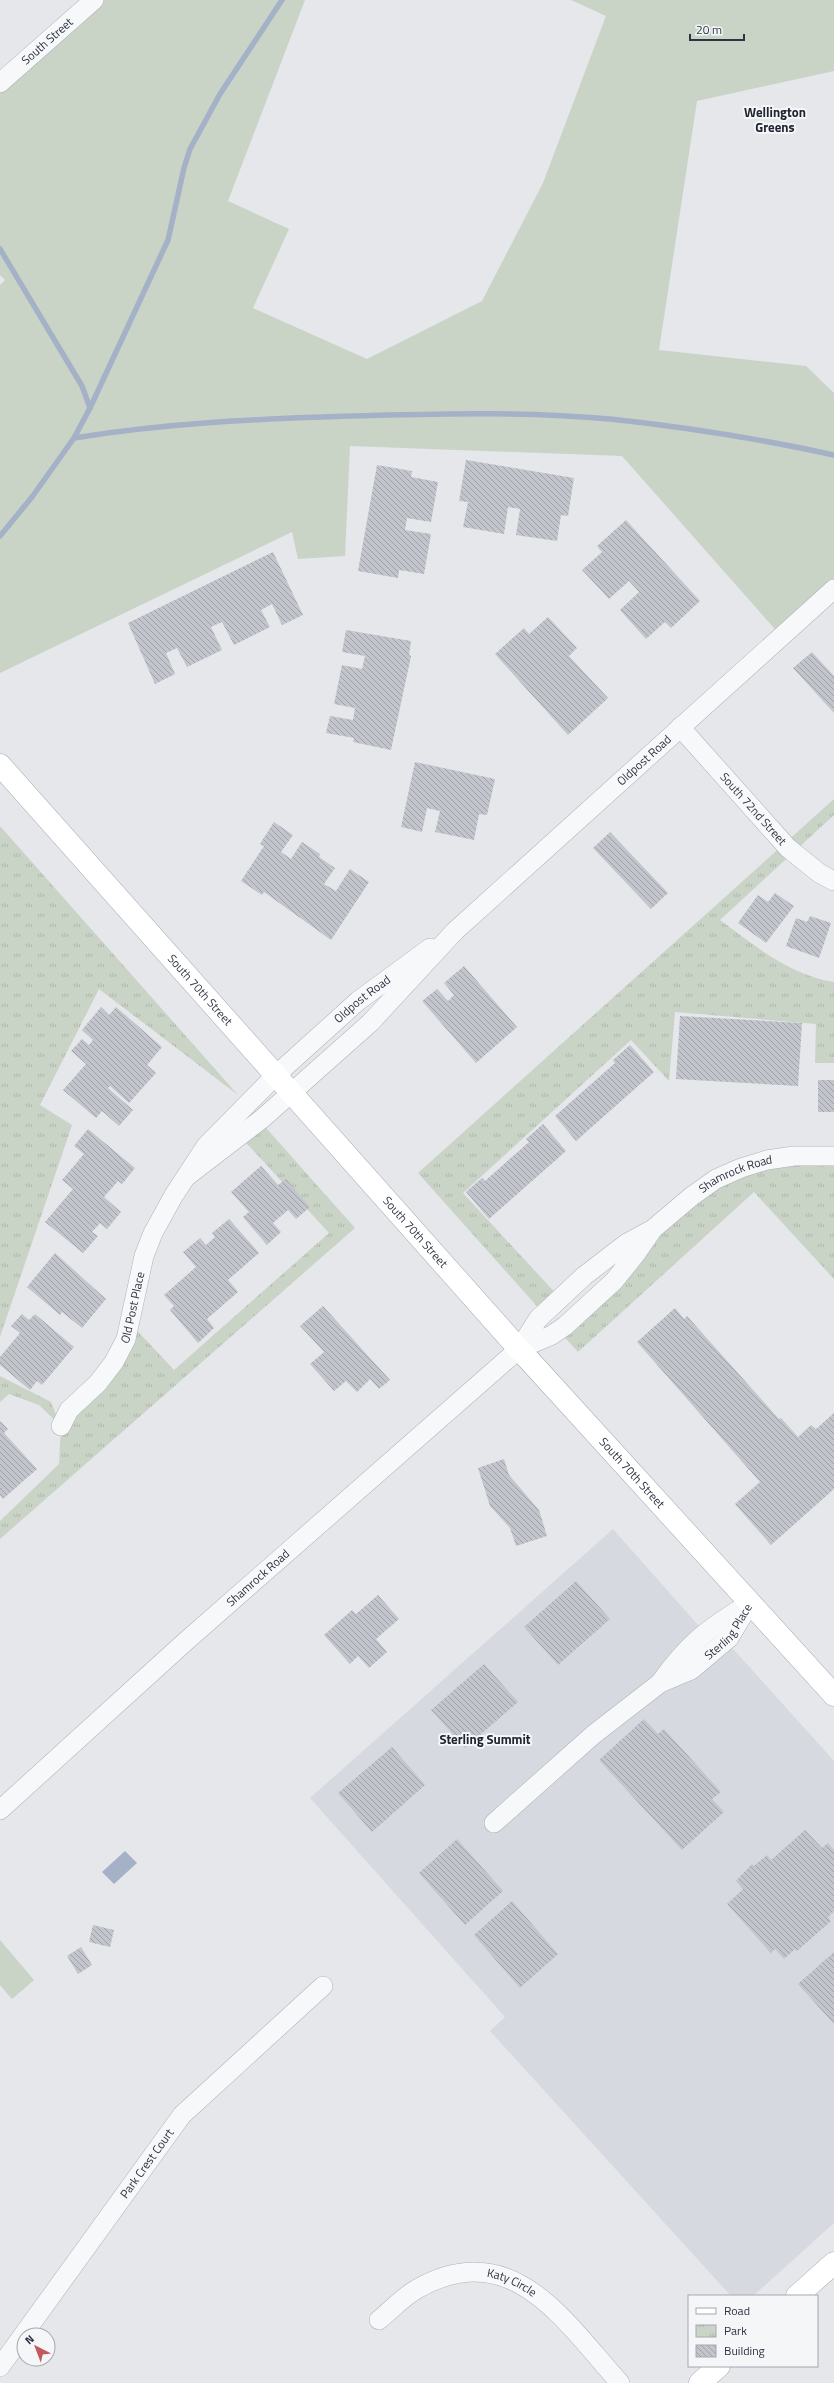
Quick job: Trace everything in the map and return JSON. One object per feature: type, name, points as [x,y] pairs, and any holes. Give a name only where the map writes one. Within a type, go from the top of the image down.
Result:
[{"type":"main road","name":"South 70th Street","points":[[0,765],[519,1349],[834,1695]]},
{"type":"main road","points":[[798,2295],[834,2263]]},
{"type":"main road","points":[[700,2383],[718,2367]]},
{"type":"street","name":"South Street","points":[[0,83],[94,0]]},
{"type":"street","name":"Oldpost Road","points":[[292,1093],[370,1023],[454,932],[834,589]]},
{"type":"street","name":"South 72nd Street","points":[[680,727],[788,848],[819,874],[834,881]]},
{"type":"street","name":"Oldpost Road","points":[[276,1075],[358,1001],[397,971],[454,932]]},
{"type":"street","name":"Old Post Place","points":[[61,1426],[69,1410],[98,1383],[117,1356],[126,1339],[144,1256],[153,1233],[186,1177],[206,1146],[221,1129],[276,1075]]},
{"type":"street","name":"Old Post Place","points":[[186,1177],[292,1093]]},
{"type":"street","name":"Shamrock Road","points":[[0,1810],[186,1642],[519,1349],[552,1335],[565,1326],[614,1281],[636,1255],[653,1229],[692,1196],[716,1180],[741,1168],[767,1160],[794,1156],[834,1156]]},
{"type":"street","name":"Sterling Place","points":[[494,1823],[580,1746],[660,1684],[691,1670],[729,1638],[750,1603]]},
{"type":"street","name":"Park Crest Court","points":[[0,2367],[182,2115],[323,1986]]},
{"type":"street","name":"Katy Circle","points":[[379,2320],[416,2289],[456,2273],[478,2272],[500,2275],[521,2283],[539,2295],[620,2383]]},
{"type":"shaded area","points":[[613,1529],[697,1624],[734,1650],[834,1761],[834,2223],[754,2295],[730,2295],[490,2031],[505,2017],[310,1798]]},
{"type":"green space","points":[[94,0],[305,0],[228,201],[289,229],[253,308],[367,359],[482,301],[543,183],[606,16],[571,0],[834,0],[834,71],[697,101],[659,350],[806,366],[834,393],[834,589],[781,636],[622,456],[350,446],[345,556],[298,559],[292,532],[0,673],[0,285],[5,280],[0,275],[0,83]]},
{"type":"green space","points":[[834,799],[834,815],[720,920],[760,949],[788,966],[803,973],[834,982],[834,1063],[815,1063],[816,1024],[675,1012],[669,1081],[631,1040],[463,1193],[560,1298],[543,1313],[418,1173]]},
{"type":"green space","points":[[0,826],[238,1095],[99,989],[40,1105],[72,1125],[0,1337]]},
{"type":"green space","points":[[259,1120],[355,1228],[0,1539],[0,1521],[59,1464],[61,1426],[39,1405],[9,1394],[0,1402],[0,1376],[51,1402],[60,1425],[130,1323],[174,1370],[329,1233],[240,1136]]},
{"type":"green space","points":[[834,1156],[834,1279],[754,1192],[578,1352],[559,1331],[716,1179]]},
{"type":"green space","points":[[0,1940],[34,1980],[12,1999],[0,1985]]},
{"type":"water","points":[[125,1851],[137,1863],[114,1884],[102,1872]]},
{"type":"building","points":[[466,460],[574,478],[568,516],[561,515],[557,541],[516,535],[520,509],[508,507],[504,534],[463,527],[468,502],[459,501]]},
{"type":"building","points":[[377,465],[412,471],[411,477],[438,482],[431,522],[407,518],[405,530],[431,534],[424,574],[399,570],[398,578],[358,571]]},
{"type":"building","points":[[626,520],[700,601],[671,628],[665,622],[646,639],[620,610],[639,592],[629,581],[609,599],[582,570],[602,552],[597,546]]},
{"type":"building","points":[[273,552],[303,615],[282,625],[272,604],[261,610],[270,627],[234,645],[222,622],[211,627],[222,650],[187,667],[177,648],[166,653],[175,674],[155,684],[128,623]]},
{"type":"building","points":[[548,617],[577,648],[569,656],[608,698],[568,735],[495,654],[524,628],[529,634]]},
{"type":"building","points":[[346,630],[411,641],[409,655],[411,656],[391,750],[353,742],[354,738],[326,733],[330,716],[353,720],[355,708],[334,704],[342,665],[362,669],[365,656],[342,652]]},
{"type":"building","points":[[812,652],[834,676],[834,713],[793,668]]},
{"type":"building","points":[[415,762],[495,779],[487,815],[479,814],[474,840],[435,832],[440,811],[427,808],[422,832],[401,827]]},
{"type":"building","points":[[274,822],[293,835],[281,852],[291,859],[302,842],[320,854],[319,857],[335,868],[324,884],[336,891],[350,869],[369,882],[331,940],[264,892],[262,895],[241,881],[264,846],[260,844]]},
{"type":"building","points":[[610,832],[668,893],[651,909],[593,848]]},
{"type":"building","points":[[775,893],[794,906],[766,943],[738,923],[758,895],[768,902]]},
{"type":"building","points":[[810,916],[831,923],[819,958],[786,946],[796,918],[807,922]]},
{"type":"building","points":[[464,966],[517,1027],[476,1063],[422,1001],[437,989],[448,1001],[454,995],[444,983]]},
{"type":"building","points":[[101,1007],[109,1015],[116,1007],[162,1047],[147,1065],[156,1073],[129,1103],[110,1086],[108,1088],[133,1110],[119,1126],[102,1111],[96,1118],[63,1090],[86,1064],[71,1051],[82,1039],[89,1045],[93,1040],[82,1030]]},
{"type":"building","points":[[680,1016],[802,1023],[798,1086],[676,1079]]},
{"type":"building","points":[[630,1045],[654,1072],[576,1141],[555,1116],[615,1063],[613,1060]]},
{"type":"building","points":[[818,1080],[834,1080],[834,1112],[818,1112]]},
{"type":"building","points":[[543,1124],[566,1151],[489,1219],[466,1192],[482,1178],[485,1181],[529,1142],[526,1139]]},
{"type":"building","points":[[88,1129],[135,1168],[122,1184],[118,1181],[104,1197],[121,1212],[107,1229],[100,1223],[92,1232],[98,1236],[83,1253],[45,1222],[73,1189],[62,1180],[84,1154],[74,1146]]},
{"type":"building","points":[[261,1166],[278,1185],[286,1179],[310,1207],[296,1219],[288,1210],[273,1223],[281,1232],[267,1245],[243,1217],[249,1212],[231,1192]]},
{"type":"building","points":[[229,1219],[259,1253],[228,1280],[238,1292],[207,1319],[214,1328],[198,1343],[170,1310],[174,1306],[164,1295],[196,1267],[183,1252],[200,1238],[206,1245],[215,1237],[212,1233]]},
{"type":"building","points":[[55,1253],[106,1299],[82,1328],[62,1312],[60,1315],[27,1287]]},
{"type":"building","points":[[323,1306],[390,1380],[379,1389],[370,1379],[357,1392],[346,1381],[334,1391],[310,1364],[324,1352],[300,1326]]},
{"type":"building","points":[[675,1308],[684,1319],[687,1316],[779,1419],[781,1418],[798,1437],[811,1425],[816,1429],[834,1413],[834,1489],[771,1545],[735,1504],[760,1482],[637,1342]]},
{"type":"building","points":[[22,1314],[29,1320],[35,1314],[74,1347],[42,1385],[37,1381],[30,1390],[0,1365],[0,1357],[20,1333],[11,1326]]},
{"type":"building","points":[[0,1421],[8,1429],[4,1433],[37,1469],[3,1499],[0,1495]]},
{"type":"building","points":[[504,1459],[509,1475],[539,1510],[547,1536],[516,1546],[510,1528],[490,1506],[478,1468]]},
{"type":"building","points":[[576,1581],[610,1619],[558,1665],[524,1627]]},
{"type":"building","points":[[378,1595],[399,1619],[376,1639],[387,1652],[369,1668],[358,1656],[350,1664],[324,1635],[352,1610],[356,1614]]},
{"type":"building","points":[[484,1664],[518,1702],[465,1748],[431,1710]]},
{"type":"building","points":[[644,1719],[658,1734],[664,1729],[721,1792],[712,1799],[724,1812],[682,1850],[599,1760]]},
{"type":"building","points":[[392,1747],[425,1785],[372,1832],[338,1793]]},
{"type":"building","points":[[805,1830],[822,1848],[828,1843],[834,1850],[834,1911],[828,1917],[831,1921],[797,1951],[795,1949],[784,1959],[775,1949],[771,1953],[727,1904],[743,1889],[736,1881],[752,1864],[754,1866],[767,1855],[771,1860]]},
{"type":"building","points":[[457,1839],[503,1891],[465,1925],[419,1873]]},
{"type":"building","points":[[512,1901],[558,1954],[520,1988],[474,1935]]},
{"type":"building","points":[[93,1925],[114,1930],[110,1947],[89,1942]]},
{"type":"building","points":[[81,1947],[92,1965],[78,1974],[67,1956]]},
{"type":"building","points":[[834,1952],[834,2024],[798,1984]]},
{"type":"waterway","points":[[0,536],[32,497],[74,438],[90,408],[168,240],[184,168],[190,149],[220,94],[282,0]]},
{"type":"waterway","points":[[0,249],[82,386],[90,408]]},
{"type":"waterway","points":[[74,438],[177,425],[246,420],[349,416],[513,414],[578,416],[666,426],[723,434],[834,455]]},
{"type":"district","name":"Wellington Greens","points":[[775,120]]},
{"type":"district","name":"Sterling Summit","points":[[485,1739]]}]
